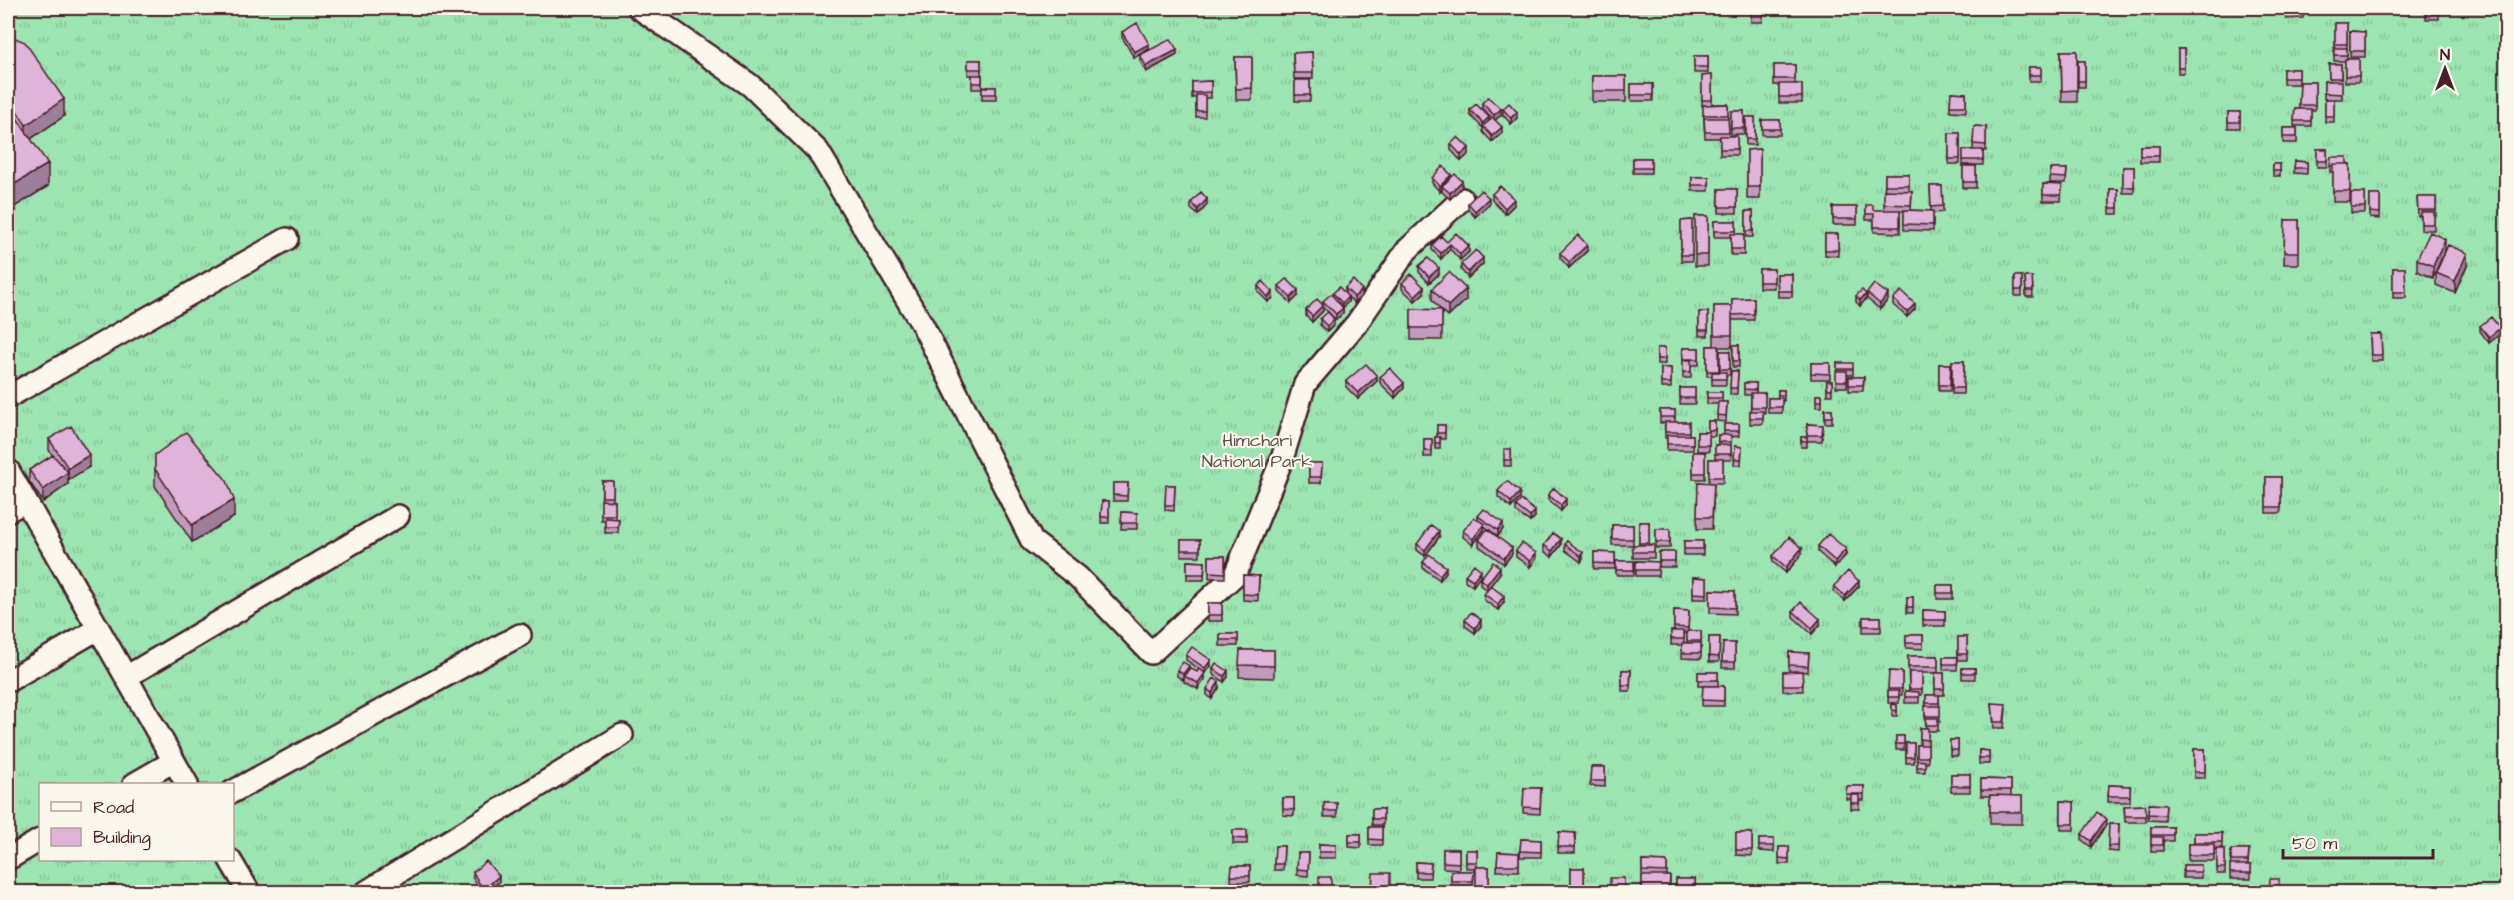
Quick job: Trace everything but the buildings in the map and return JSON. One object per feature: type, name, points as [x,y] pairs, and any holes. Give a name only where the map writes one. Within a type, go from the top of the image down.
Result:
[{"type":"street","points":[[639,8],[750,85],[818,151],[923,326],[1032,541],[1078,577],[1151,653],[1235,575],[1282,459],[1305,384],[1357,323],[1407,250],[1462,199]]},
{"type":"street","points":[[8,397],[287,239]]},
{"type":"street","points":[[8,471],[16,506],[98,629],[186,783]]},
{"type":"street","points":[[126,677],[398,516]]},
{"type":"street","points":[[8,681],[98,629]]},
{"type":"street","points":[[234,791],[520,635]]},
{"type":"street","points":[[366,892],[622,735]]},
{"type":"street","points":[[136,783],[174,761]]},
{"type":"street","points":[[8,859],[39,841]]},
{"type":"street","points":[[231,861],[249,892]]},
{"type":"green space","name":"Himchari National Park","points":[[8,8],[2506,8],[2506,892],[8,892]]}]
